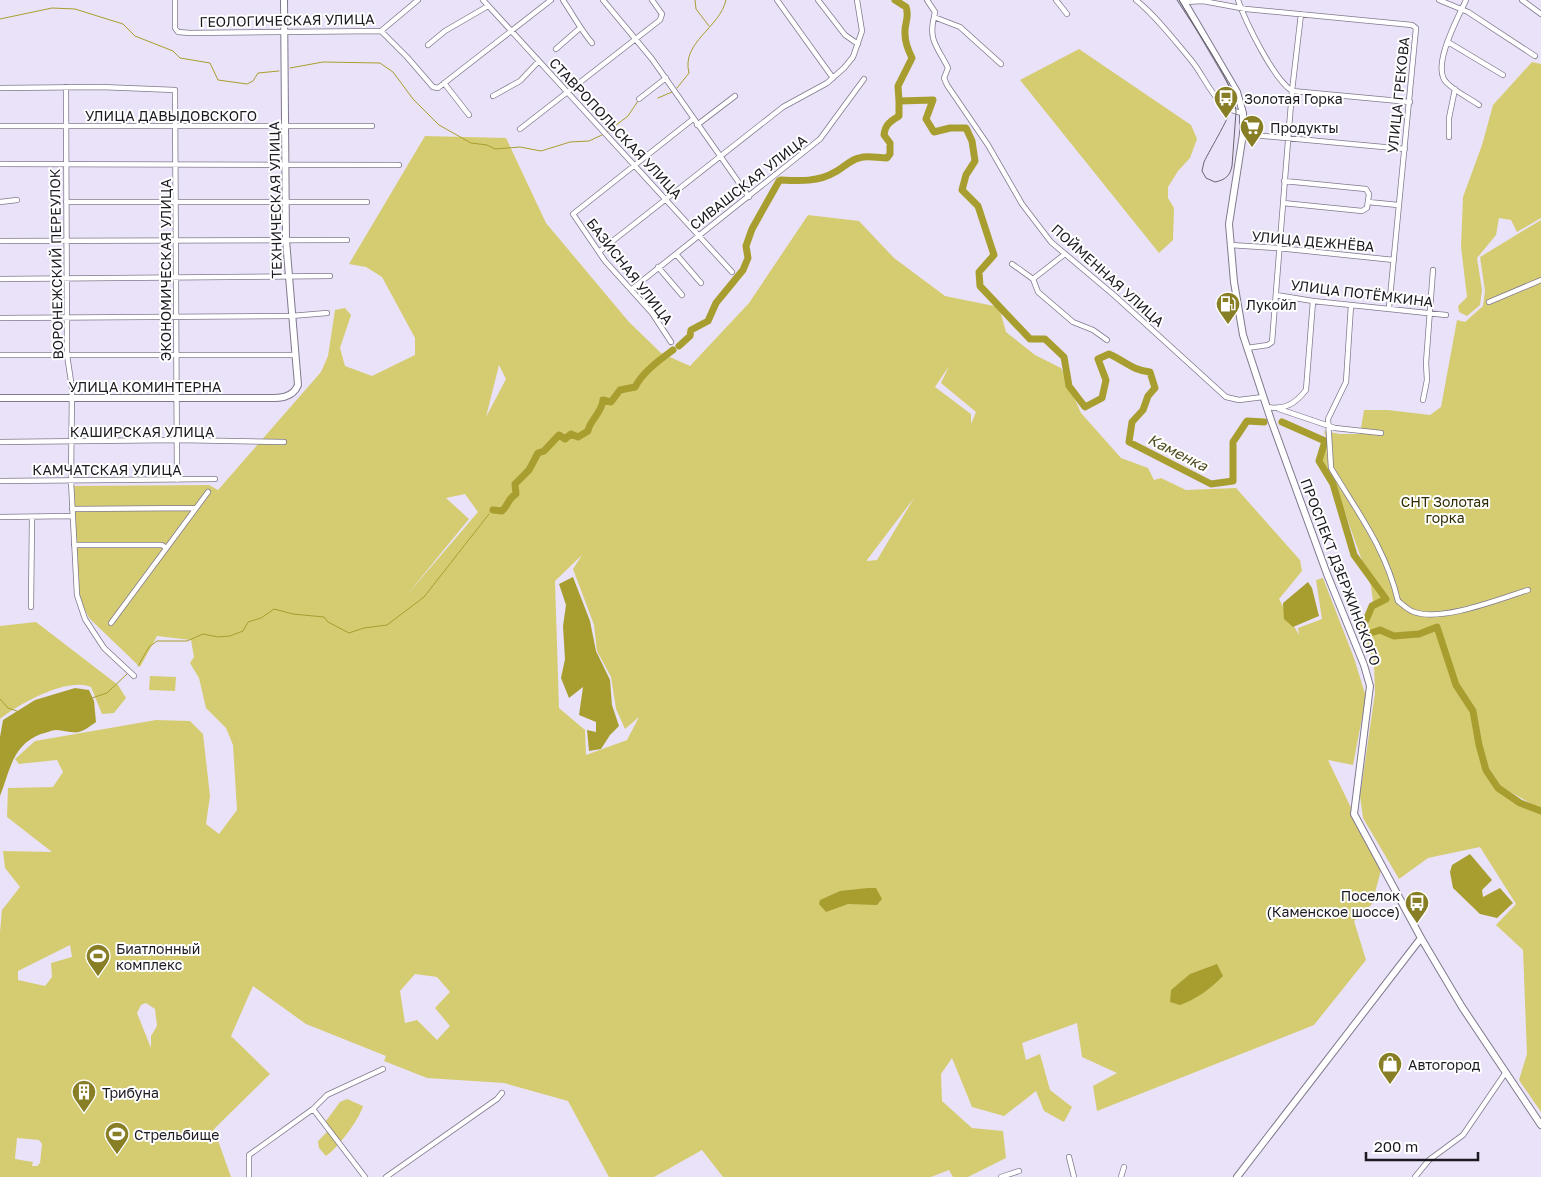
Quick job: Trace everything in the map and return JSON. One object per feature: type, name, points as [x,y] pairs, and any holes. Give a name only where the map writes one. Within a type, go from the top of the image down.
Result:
[{"type":"street","name":"ГЕОЛОГИЧЕСКАЯ УЛИЦА","points":[[175,0],[176,31],[190,33],[380,31],[418,0]]},
{"type":"street","name":"ТЕХНИЧЕСКАЯ УЛИЦА","points":[[284,0],[286,240],[294,355],[298,385],[290,396]]},
{"type":"street","name":"СТАВРОПОЛЬСКАЯ УЛИЦА","points":[[483,0],[732,272]]},
{"type":"street","points":[[380,31],[408,57],[433,87],[438,88],[510,30],[551,0]]},
{"type":"street","points":[[563,0],[579,23],[580,28],[592,43]]},
{"type":"street","points":[[603,0],[666,78],[697,125],[750,197]]},
{"type":"street","points":[[520,129],[660,20],[662,14],[652,0]]},
{"type":"street","points":[[777,0],[833,78]]},
{"type":"street","points":[[818,0],[845,35],[858,44]]},
{"type":"street","points":[[600,251],[667,200],[782,107],[833,78],[853,57],[858,44],[862,23],[857,0]]},
{"type":"street","points":[[927,0],[935,12],[934,17],[960,26],[1001,64]]},
{"type":"street","points":[[1056,0],[1067,14]]},
{"type":"street","points":[[1136,0],[1148,10],[1191,61],[1216,97],[1230,110],[1243,113]]},
{"type":"street","points":[[1238,0],[1245,20],[1282,82],[1292,91],[1410,102]]},
{"type":"street","points":[[1439,0],[1462,8],[1535,56]]},
{"type":"street","points":[[1466,0],[1442,59],[1441,72],[1446,83],[1479,105]]},
{"type":"street","points":[[1522,0],[1541,14]]},
{"type":"street","name":"ПРОСПЕКТ ДЗЕРЖИНСКОГО","points":[[1183,1],[1237,92],[1243,113],[1244,134],[1230,224],[1230,245],[1234,282],[1247,348],[1266,407],[1364,665],[1370,686],[1354,814],[1421,938],[1462,1007],[1541,1125]]},
{"type":"street","name":"УЛИЦА ГРЕКОВА","points":[[1183,1],[1203,1],[1242,8],[1412,25],[1416,33],[1389,308]]},
{"type":"street","points":[[428,44],[445,31],[488,6]]},
{"type":"street","points":[[1247,348],[1268,345],[1272,342],[1278,248],[1301,14]]},
{"type":"street","name":"ПОЙМЕННАЯ УЛИЦА","points":[[934,17],[931,31],[933,41],[948,68],[944,78],[947,85],[988,144],[1022,204],[1050,242],[1226,397],[1238,400],[1263,397]]},
{"type":"street","points":[[556,49],[580,28]]},
{"type":"street","points":[[1448,42],[1503,75]]},
{"type":"street","points":[[493,96],[520,81],[538,62]]},
{"type":"street","points":[[639,99],[666,78]]},
{"type":"street","name":"СИВАШСКАЯ УЛИЦА","points":[[632,288],[750,197],[820,139],[864,79]]},
{"type":"street","points":[[444,83],[469,115]]},
{"type":"street","points":[[0,88],[66,87]]},
{"type":"street","name":"ЭКОНОМИЧЕСКАЯ УЛИЦА","points":[[66,87],[175,90],[177,480]]},
{"type":"street","name":"ВОРОНЕЖСКИЙ ПЕРЕУЛОК","points":[[66,87],[67,318],[72,399],[71,481],[76,595],[85,619],[104,648],[134,676]]},
{"type":"street","points":[[1449,137],[1449,118],[1456,89]]},
{"type":"street","points":[[697,125],[735,96]]},
{"type":"street","points":[[634,165],[693,118]]},
{"type":"street","name":"УЛИЦА ДАВЫДОВСКОГО","points":[[0,126],[372,126]]},
{"type":"street","points":[[1244,134],[1405,149]]},
{"type":"street","points":[[0,164],[399,165]]},
{"type":"street","name":"БАЗИСНАЯ УЛИЦА","points":[[634,165],[573,214],[605,261],[632,288],[671,342]]},
{"type":"street","points":[[1283,203],[1362,212],[1368,202],[1369,192],[1366,189],[1284,181]]},
{"type":"street","points":[[0,202],[17,200]]},
{"type":"street","points":[[66,202],[367,202]]},
{"type":"street","points":[[1368,202],[1398,205]]},
{"type":"street","points":[[0,241],[347,240]]},
{"type":"street","name":"УЛИЦА ДЕЖНЁВА","points":[[1230,245],[1394,260]]},
{"type":"street","points":[[676,254],[701,283]]},
{"type":"street","points":[[1033,279],[1065,254]]},
{"type":"street","points":[[1012,264],[1033,279],[1038,292],[1073,322],[1093,330],[1107,340]]},
{"type":"street","points":[[658,267],[682,295]]},
{"type":"street","points":[[1423,400],[1427,380],[1426,363],[1433,270]]},
{"type":"street","points":[[0,279],[288,278],[330,276]]},
{"type":"street","points":[[1489,302],[1541,280]]},
{"type":"street","name":"УЛИЦА ПОТЁМКИНА","points":[[1276,295],[1313,301],[1446,315]]},
{"type":"street","points":[[1279,409],[1300,398],[1308,383],[1313,301]]},
{"type":"street","points":[[1351,305],[1348,376],[1343,391],[1328,419],[1331,468],[1374,538],[1391,572],[1398,601],[1412,612],[1427,614],[1451,612],[1528,590]]},
{"type":"street","points":[[0,318],[291,316],[327,314]]},
{"type":"street","points":[[0,355],[294,355]]},
{"type":"street","name":"УЛИЦА КОМИНТЕРНА","points":[[0,398],[262,398],[290,396]]},
{"type":"street","points":[[1266,407],[1279,409],[1335,428],[1381,433]]},
{"type":"street","name":"КАШИРСКАЯ УЛИЦА","points":[[0,442],[71,443],[178,440],[284,442]]},
{"type":"street","name":"КАМЧАТСКАЯ УЛИЦА","points":[[0,481],[215,479]]},
{"type":"street","points":[[111,623],[208,492]]},
{"type":"street","points":[[72,508],[196,508]]},
{"type":"street","points":[[0,517],[72,516]]},
{"type":"street","points":[[31,607],[32,517]]},
{"type":"street","points":[[74,545],[162,545],[166,548]]},
{"type":"street","points":[[1237,1177],[1421,938]]},
{"type":"street","points":[[249,1177],[249,1155],[313,1109],[327,1095],[383,1069]]},
{"type":"street","points":[[1414,1177],[1429,1160],[1464,1135],[1506,1072]]},
{"type":"street","points":[[386,1177],[497,1100],[502,1093]]},
{"type":"street","points":[[313,1109],[365,1177]]},
{"type":"street","points":[[1070,1157],[1074,1177]]},
{"type":"street","points":[[1121,1177],[1124,1168]]},
{"type":"street","points":[[1001,1177],[1019,1171]]},
{"type":"green space","points":[[1079,49],[1191,125],[1197,139],[1190,158],[1178,171],[1168,187],[1168,198],[1174,208],[1173,240],[1159,253],[1020,80]]},
{"type":"green space","points":[[1532,62],[1541,64],[1541,218],[1517,232],[1511,220],[1499,218],[1496,235],[1477,258],[1482,290],[1480,305],[1467,316],[1459,312],[1458,306],[1467,297],[1461,247],[1463,197],[1482,145],[1493,105]]},
{"type":"green space","points":[[425,136],[506,138],[546,223],[629,322],[661,353],[690,366],[749,303],[808,215],[859,221],[894,258],[945,296],[999,307],[1006,332],[1035,355],[1061,368],[1081,413],[1121,458],[1148,468],[1154,480],[1161,478],[1186,490],[1236,488],[1300,560],[1302,571],[1279,599],[1299,635],[1298,628],[1322,619],[1316,580],[1323,578],[1354,658],[1366,697],[1353,765],[1328,760],[1381,870],[1372,904],[1354,921],[1366,960],[1314,1025],[1097,1111],[1093,1086],[1117,1073],[1082,1057],[1077,1023],[1022,1043],[1026,1060],[1040,1054],[1050,1090],[1072,1107],[1064,1122],[1044,1111],[1036,1091],[1004,1116],[972,1107],[952,1058],[941,1074],[942,1101],[972,1128],[1003,1131],[1006,1158],[968,1177],[953,1177],[949,1170],[931,1177],[723,1177],[702,1150],[654,1177],[609,1177],[568,1101],[504,1083],[427,1078],[384,1061],[386,1056],[306,1024],[253,986],[231,1036],[270,1074],[214,1129],[231,1177],[0,1177],[0,932],[2,910],[20,887],[5,868],[3,851],[52,852],[7,817],[8,788],[53,787],[63,772],[57,760],[19,764],[15,759],[35,741],[156,720],[190,721],[203,734],[210,796],[206,824],[219,834],[237,810],[233,745],[226,728],[206,708],[199,678],[190,663],[194,657],[191,640],[157,636],[140,667],[89,618],[78,596],[74,486],[209,485],[218,490],[321,372],[328,356],[335,310],[345,308],[351,315],[340,348],[345,366],[372,376],[415,355],[415,338],[382,277],[366,267],[349,264]],"holes":[[[499,365],[506,379],[486,417]],[[949,366],[941,383],[976,412],[971,424],[971,414],[935,387]],[[465,494],[478,512],[406,596],[469,519],[446,498]],[[914,498],[877,560],[867,560]],[[582,555],[573,569],[594,625],[597,651],[611,677],[616,709],[625,729],[639,717],[627,740],[586,755],[585,730],[559,708],[555,581]],[[70,945],[72,957],[51,963],[52,977],[45,986],[18,980],[18,971]],[[415,974],[437,977],[450,992],[435,1008],[450,1026],[437,1040],[417,1020],[405,1023],[400,991]],[[146,1003],[155,1009],[157,1026],[151,1036],[151,1048],[137,1013],[141,1005]],[[17,1138],[39,1140],[42,1144],[40,1163],[37,1166],[32,1166],[33,1162],[15,1159]]]},
{"type":"green space","name":"СНТ Золотая горка","points":[[1541,220],[1541,809],[1501,787],[1489,768],[1482,745],[1476,710],[1458,684],[1438,625],[1422,631],[1405,634],[1394,634],[1379,630],[1367,632],[1373,602],[1371,586],[1344,510],[1318,460],[1326,438],[1324,431],[1340,434],[1360,434],[1364,410],[1388,410],[1430,415],[1441,407],[1457,320],[1465,322],[1483,306],[1485,291],[1480,257]]},
{"type":"green space","points":[[36,622],[118,685],[126,698],[114,713],[102,714],[91,687],[81,685],[69,686],[44,694],[19,706],[0,719],[0,626]]},
{"type":"green space","points":[[1436,630],[1454,687],[1471,711],[1477,747],[1485,772],[1498,790],[1520,805],[1541,813],[1541,1112],[1519,1080],[1527,1054],[1523,950],[1496,925],[1516,904],[1480,847],[1428,858],[1399,879],[1363,818],[1360,796],[1375,693],[1374,664],[1365,637],[1380,633],[1394,638],[1420,636]]},
{"type":"green space","points":[[150,676],[176,677],[175,691],[149,690]]},
{"type":"green space","points":[[347,1099],[363,1106],[361,1112],[348,1133],[326,1156],[319,1148],[318,1141],[327,1132],[326,1121],[340,1102]]},
{"type":"shaded area","points":[[573,577],[590,621],[596,651],[610,680],[612,705],[619,726],[610,735],[601,749],[589,751],[587,730],[596,732],[596,722],[579,715],[583,687],[569,698],[561,678],[565,659],[563,626],[566,605],[559,584]]},
{"type":"shaded area","points":[[1308,582],[1312,588],[1319,616],[1293,627],[1284,619],[1283,603]]},
{"type":"shaded area","points":[[75,688],[89,690],[94,701],[96,722],[80,732],[54,730],[31,739],[13,760],[0,796],[0,737],[3,720],[35,700]]},
{"type":"shaded area","points":[[1470,854],[1492,880],[1482,890],[1483,897],[1500,888],[1513,903],[1497,918],[1480,914],[1453,888],[1450,872],[1452,865]]},
{"type":"shaded area","points":[[876,888],[882,899],[877,905],[848,904],[826,912],[819,904],[820,900],[840,891]]},
{"type":"shaded area","points":[[1217,964],[1223,976],[1208,989],[1198,997],[1180,1005],[1170,1002],[1171,990],[1190,974]]},
{"type":"waterway","points":[[695,0],[696,9],[709,26]]},
{"type":"waterway","points":[[677,88],[689,73],[688,62],[691,52],[717,19],[726,0]]},
{"type":"waterway","name":"Каменка","points":[[895,0],[906,7],[905,37],[912,58],[898,86],[899,101],[933,100],[926,119],[934,132],[950,128],[966,128],[972,141],[975,161],[966,175],[962,190],[978,206],[994,255],[979,272],[980,286],[1030,339],[1045,339],[1064,357],[1069,386],[1085,407],[1102,398],[1106,380],[1098,359],[1109,354],[1133,367],[1150,372],[1155,388],[1148,396],[1143,410],[1132,422],[1129,442],[1211,484],[1233,481],[1233,442],[1247,421],[1264,422]]},
{"type":"waterway","points":[[0,19],[52,8],[75,9],[123,24],[135,36],[173,51],[180,58],[210,63],[218,80],[247,84],[253,81],[258,73],[279,71]]},
{"type":"waterway","points":[[290,68],[323,62],[380,63],[393,72],[413,99],[439,125],[471,143],[487,145],[495,149],[520,147],[541,151],[570,142],[589,141],[604,134]]},
{"type":"waterway","points":[[658,98],[672,92]]},
{"type":"waterway","points":[[607,132],[628,116],[638,101]]},
{"type":"waterway","points":[[781,180],[802,181],[822,178],[853,160],[862,157],[887,158],[890,154],[890,143],[884,135],[889,123],[899,116],[899,101]]},
{"type":"waterway","points":[[679,346],[690,336],[691,330],[708,321],[716,303],[743,270],[748,258],[746,246],[752,229],[779,181]]},
{"type":"waterway","points":[[493,510],[502,511],[506,507],[511,498],[516,494],[515,484],[529,470],[538,453],[544,451],[559,435],[565,439],[571,434],[578,437],[588,431],[603,400],[611,402],[620,390],[635,387],[656,363],[673,350]]},
{"type":"waterway","name":"Каменка","points":[[1282,422],[1325,441],[1319,461],[1333,484],[1354,555],[1386,599],[1372,606],[1364,625],[1365,635],[1380,630],[1394,636],[1419,634],[1437,627],[1456,685],[1473,711],[1486,770],[1498,788],[1520,803],[1541,811]]},
{"type":"waterway","points":[[138,666],[149,647],[157,641],[187,641],[203,634],[218,637],[230,636],[243,631],[248,622],[261,618],[274,609],[293,614],[324,617],[328,622],[349,633],[364,628],[387,625],[424,597],[489,514]]},
{"type":"waterway","points":[[92,698],[107,693],[128,673]]},
{"type":"waterway","points":[[0,699],[8,708],[17,711]]},
{"type":"tram line","points":[[1177,0],[1200,36],[1219,66],[1226,81],[1231,93],[1233,102],[1225,123],[1204,162],[1202,171],[1206,178],[1215,182],[1226,177],[1232,166],[1236,112],[1234,91],[1179,0]]},
{"type":"place","name":"Золотая Горка","points":[[1226,119]]},
{"type":"place","name":"Продукты","points":[[1252,148]]},
{"type":"place","name":"Лукойл","points":[[1228,325]]},
{"type":"place","name":"Поселок (Каменское шоссе)","points":[[1417,924]]},
{"type":"place","name":"Биатлонный комплекс","points":[[98,977]]},
{"type":"place","name":"Автогород","points":[[1390,1085]]},
{"type":"place","name":"Трибуна","points":[[84,1113]]},
{"type":"place","name":"Стрельбище","points":[[117,1155]]}]
